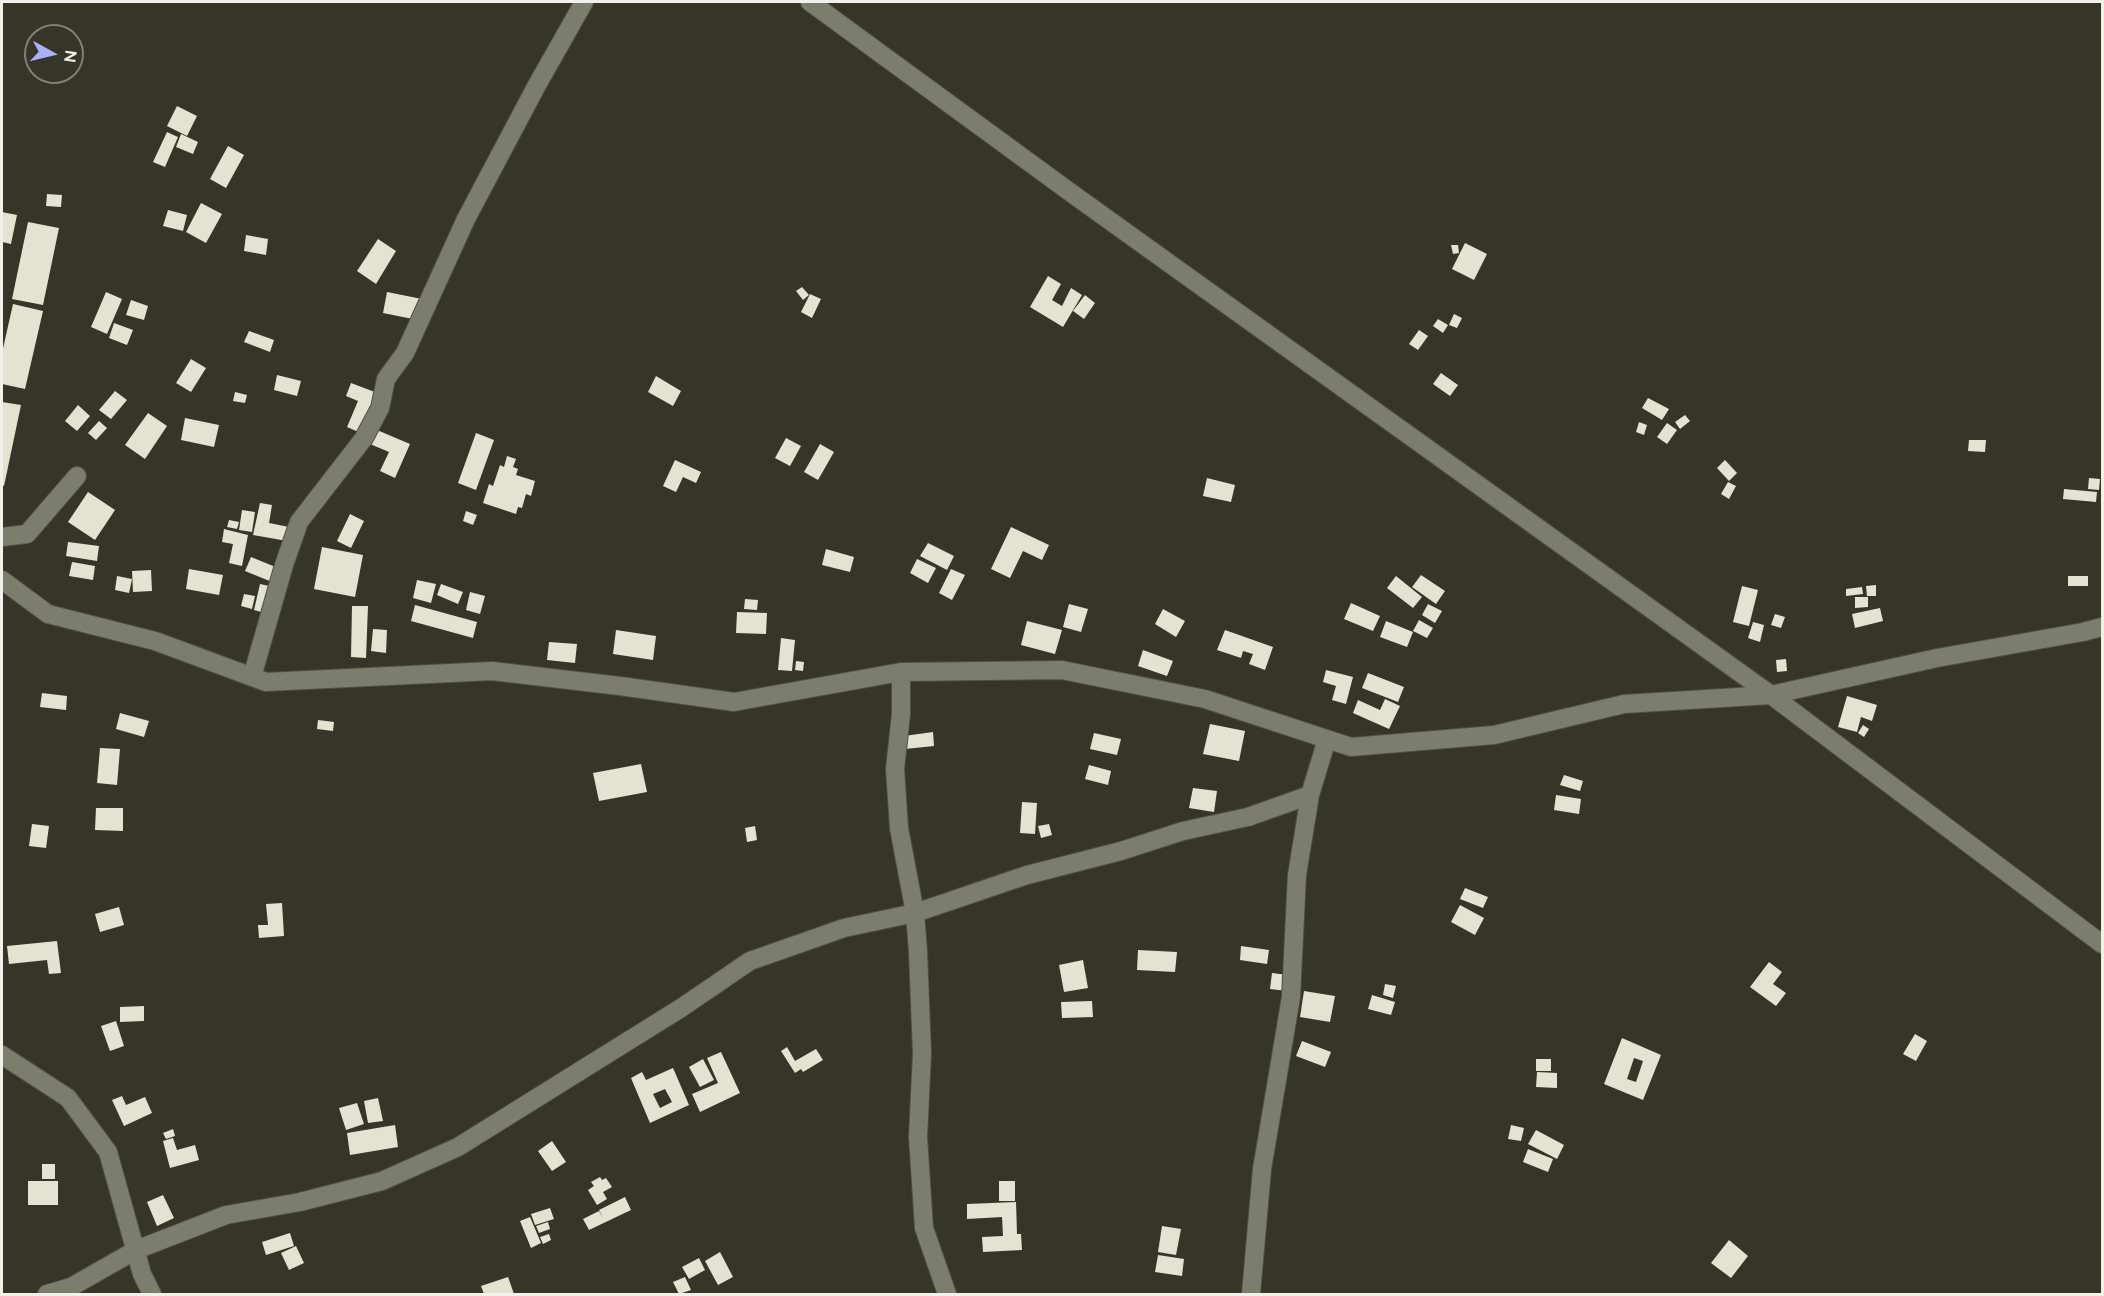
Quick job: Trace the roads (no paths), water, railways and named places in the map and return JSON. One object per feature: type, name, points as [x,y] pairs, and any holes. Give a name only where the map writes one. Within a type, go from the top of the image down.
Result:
[{"type":"street","points":[[252,677],[284,565],[299,522],[364,438],[380,408],[386,379],[405,353],[466,219],[584,2]]},
{"type":"street","points":[[810,2],[1074,195],[1772,695],[2103,944]]},
{"type":"street","points":[[2,537],[27,534],[77,476]]},
{"type":"street","points":[[2,580],[48,614],[155,641],[266,682],[492,671],[734,702],[901,672],[1062,670],[1205,699],[1351,747],[1494,735],[1624,704],[1772,695],[1937,658],[2103,627]]},
{"type":"street","points":[[901,672],[901,714],[895,769],[899,828],[915,913],[922,1054],[918,1137],[924,1228],[947,1294]]},
{"type":"street","points":[[1251,1294],[1262,1169],[1292,998],[1297,874],[1310,795],[1327,739]]},
{"type":"street","points":[[48,1294],[71,1287],[136,1250],[226,1215],[300,1202],[382,1181],[458,1147],[681,1008],[750,961],[844,928],[915,913],[1027,875],[1121,851],[1183,831],[1248,817],[1310,795]]},
{"type":"street","points":[[2,1055],[68,1098],[108,1152],[142,1274],[152,1294]]}]
